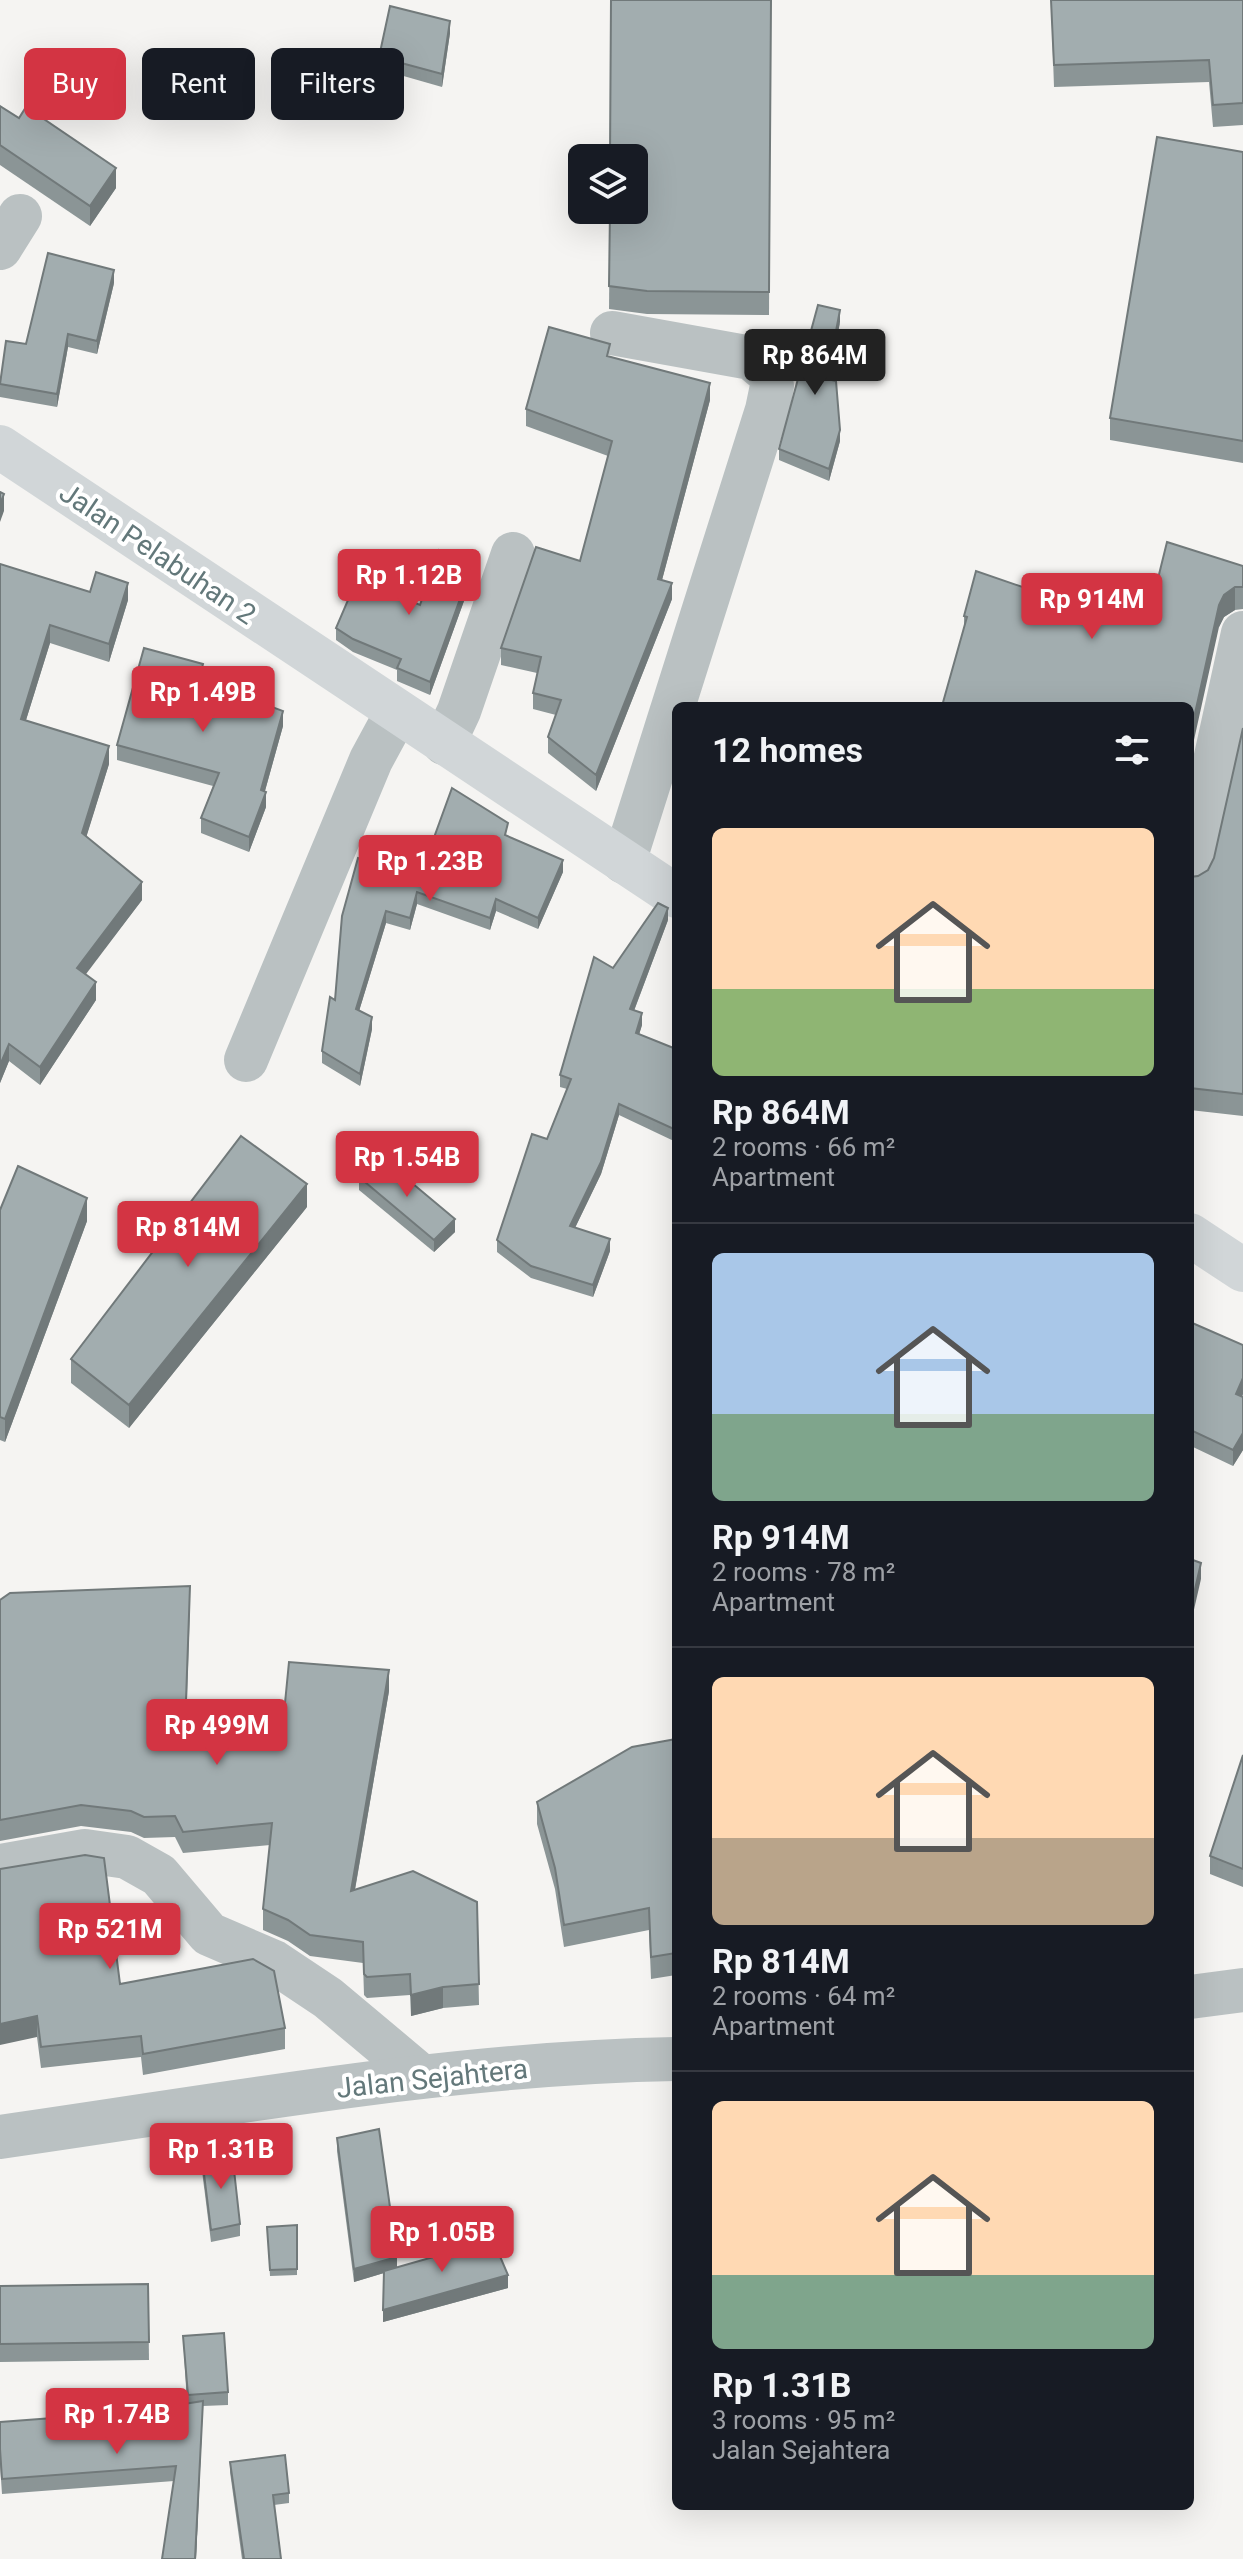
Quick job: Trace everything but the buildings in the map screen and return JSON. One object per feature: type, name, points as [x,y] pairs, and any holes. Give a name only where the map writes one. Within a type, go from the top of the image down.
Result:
[{"type":"main road","name":"Jalan Pelabuhan 2","points":[[0,447],[672,893]]},
{"type":"main road","points":[[1194,1237],[1239,1259]]},
{"type":"street","points":[[612,333],[751,358],[770,374],[772,386],[767,410],[675,702]]},
{"type":"street","points":[[444,743],[459,711],[513,554]]},
{"type":"street","points":[[1194,857],[1243,633]]},
{"type":"street","points":[[624,862],[672,710]]},
{"type":"street","points":[[246,1060],[371,760],[397,712]]},
{"type":"street","points":[[0,1866],[85,1851],[127,1857],[159,1875],[209,1934],[274,1962],[328,1998],[421,2076]]},
{"type":"street","points":[[1194,1996],[1243,1990]]},
{"type":"street","name":"Jalan Sejahtera","points":[[0,2137],[421,2076],[672,2059]]}]
